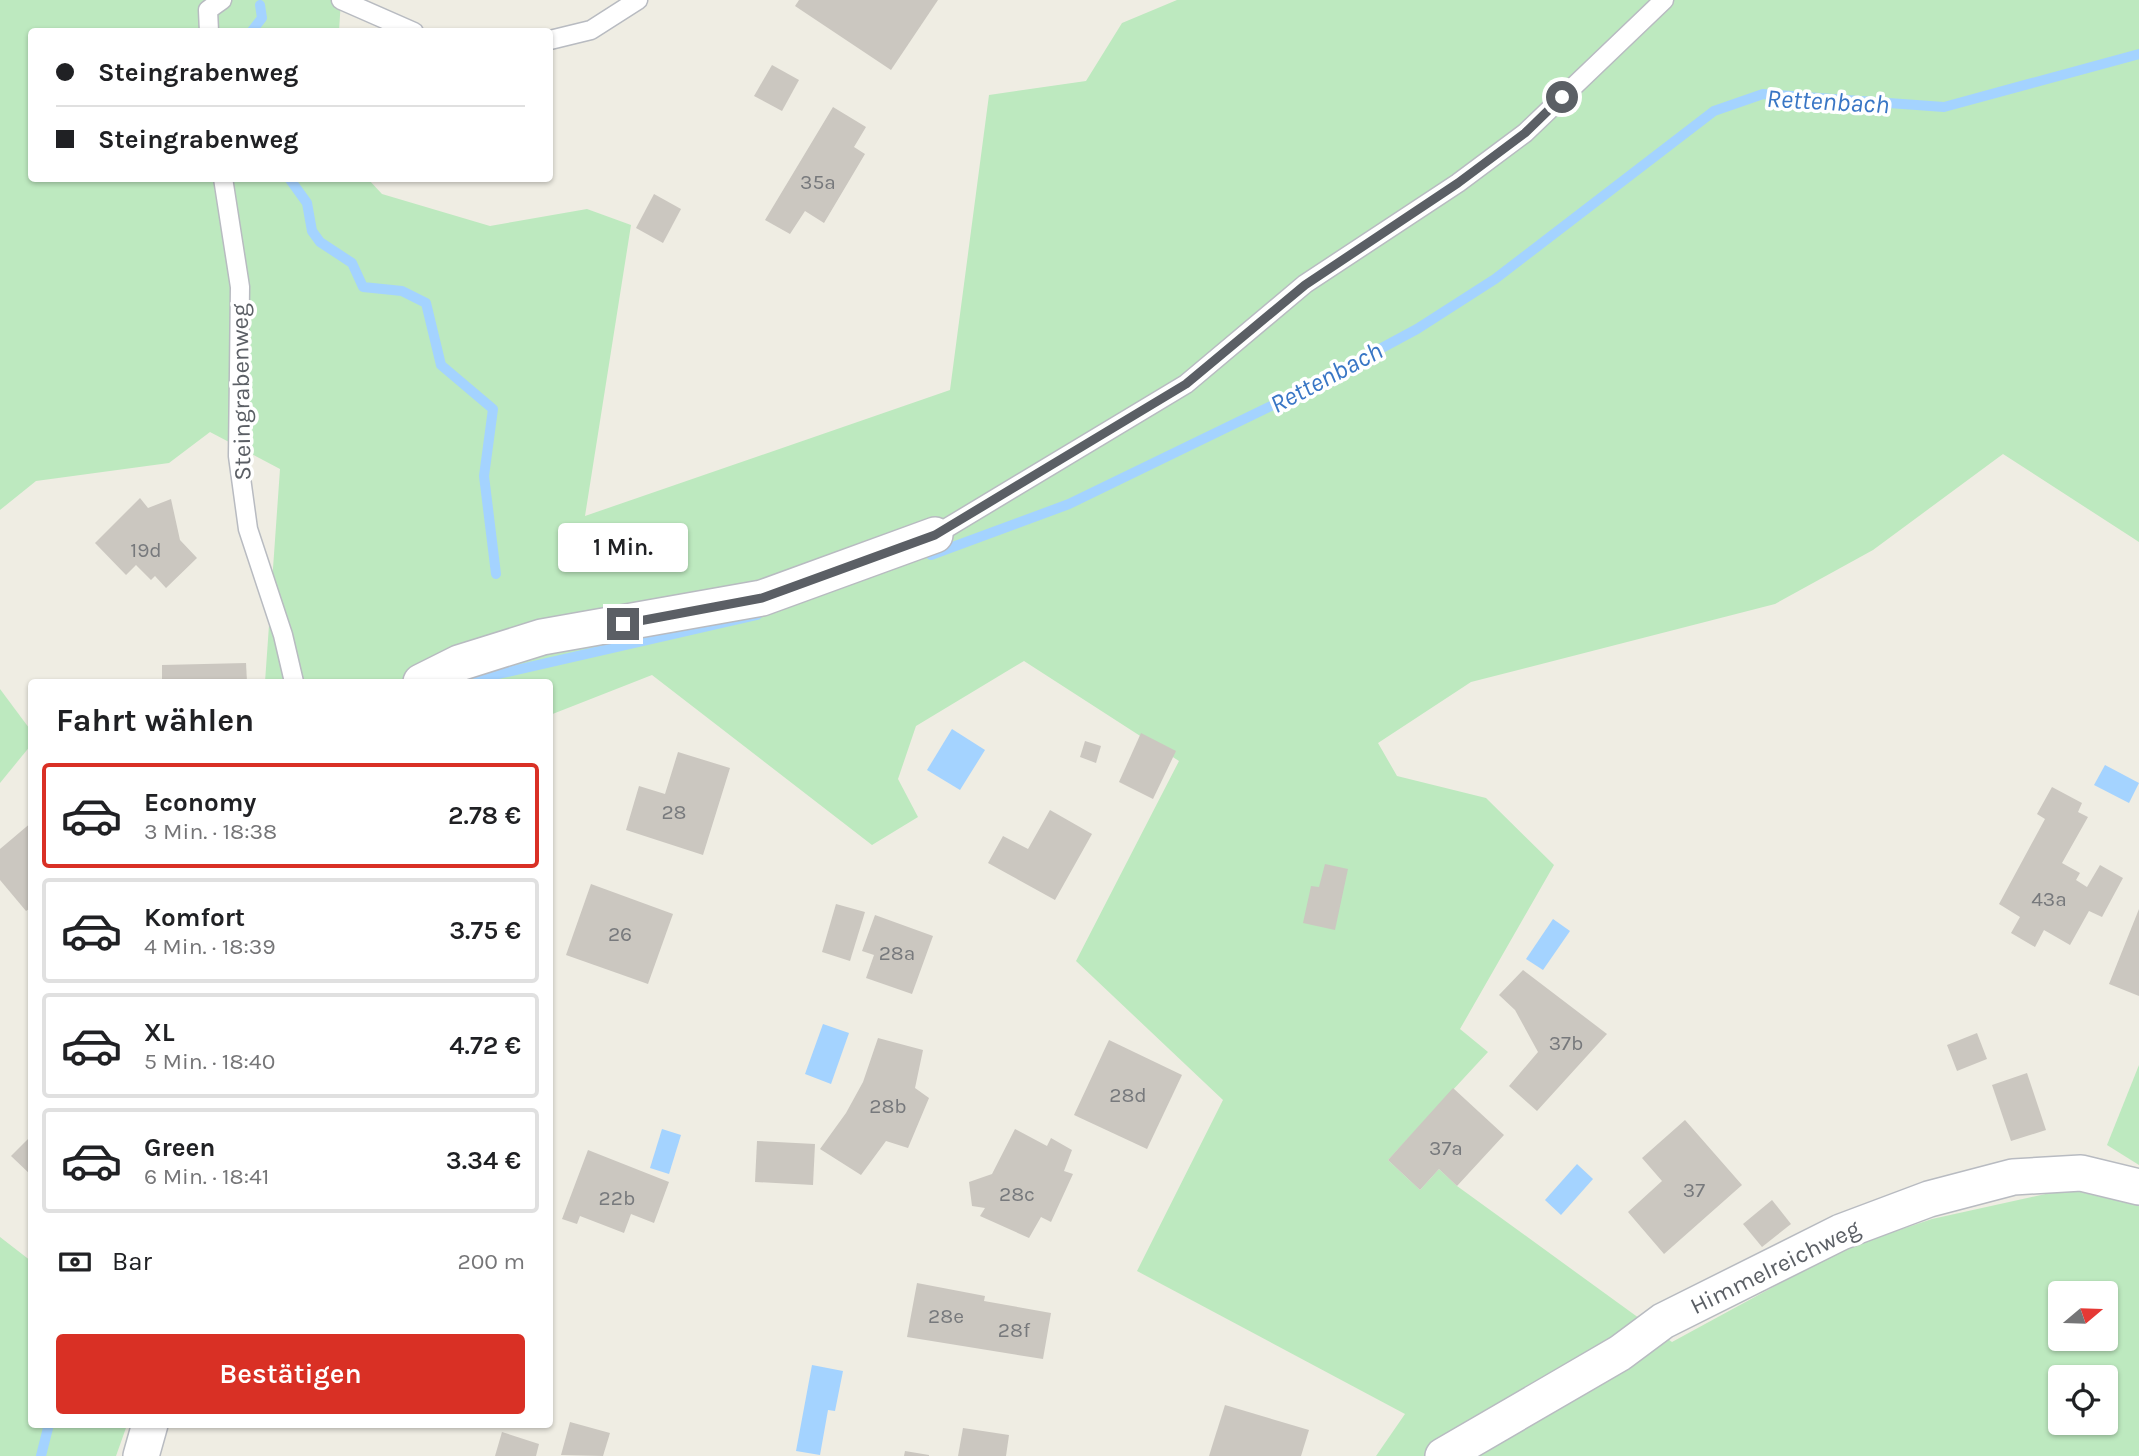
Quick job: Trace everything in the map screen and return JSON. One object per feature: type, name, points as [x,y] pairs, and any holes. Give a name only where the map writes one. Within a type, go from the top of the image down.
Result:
[{"type":"street","points":[[427,679],[459,663],[542,637],[762,598],[935,535]]},
{"type":"street","name":"Himmelreichweg","points":[[1443,1456],[1619,1353],[1663,1321],[1841,1232],[1929,1199],[2012,1177],[2081,1173],[2139,1186]]},
{"type":"street","points":[[141,1456],[149,1428]]},
{"type":"lane","points":[[209,28],[208,10],[222,0]]},
{"type":"lane","points":[[341,0],[405,28]]},
{"type":"lane","points":[[553,39],[591,30],[638,0]]},
{"type":"lane","points":[[935,535],[1186,384],[1305,285],[1458,183],[1525,133],[1664,0]]},
{"type":"lane","name":"Steingrabenweg","points":[[224,182],[240,287],[237,456],[248,529],[286,647],[293,679]]},
{"type":"green space","points":[[0,0],[341,0],[339,28],[28,28],[28,182],[371,182],[382,194],[490,226],[587,209],[631,225],[585,516],[950,390],[989,95],[1086,81],[1122,23],[1177,0],[2139,0],[2139,542],[2003,454],[1873,550],[1775,604],[1471,682],[1378,743],[1397,776],[1486,798],[1554,865],[1460,1029],[1488,1052],[1388,1160],[1420,1190],[1439,1169],[1457,1186],[1672,1342],[1845,1248],[1932,1219],[2068,1189],[2139,1206],[2139,1456],[1376,1456],[1405,1414],[1137,1271],[1223,1100],[1076,961],[1179,761],[1024,661],[916,726],[898,779],[918,817],[872,845],[652,675],[553,714],[553,679],[265,679],[280,469],[210,432],[169,463],[36,481],[0,510]]},
{"type":"green space","points":[[0,689],[28,727],[28,749],[0,783]]},
{"type":"green space","points":[[2139,1065],[2139,1165],[2107,1145]]},
{"type":"green space","points":[[0,1237],[28,1259],[28,1428],[126,1428],[116,1456],[0,1456]]},
{"type":"water","points":[[952,729],[985,750],[960,790],[927,770]]},
{"type":"water","points":[[2105,765],[2139,783],[2129,803],[2094,785]]},
{"type":"water","points":[[1553,919],[1570,931],[1543,970],[1526,959]]},
{"type":"water","points":[[823,1024],[849,1033],[831,1084],[805,1074]]},
{"type":"water","points":[[662,1129],[681,1135],[669,1174],[650,1168]]},
{"type":"water","points":[[1577,1164],[1593,1179],[1561,1215],[1545,1200]]},
{"type":"water","points":[[812,1365],[843,1371],[835,1411],[828,1410],[820,1455],[796,1451]]},
{"type":"building","points":[[799,0],[938,0],[891,70],[795,6]]},
{"type":"building","points":[[772,65],[799,80],[782,111],[754,96]]},
{"type":"building","points":[[833,107],[866,127],[854,147],[865,154],[824,223],[805,211],[790,234],[765,220]]},
{"type":"building","points":[[654,194],[681,209],[663,243],[636,228]]},
{"type":"building","points":[[140,498],[148,508],[171,499],[180,540],[197,558],[166,588],[155,576],[151,580],[136,565],[126,575],[95,543]]},
{"type":"building","points":[[246,663],[247,679],[162,679],[162,665]]},
{"type":"building","points":[[1141,733],[1176,751],[1153,799],[1119,782]]},
{"type":"building","points":[[1085,741],[1101,746],[1096,763],[1080,757]]},
{"type":"building","points":[[678,752],[730,768],[703,855],[626,830],[639,786],[665,794]]},
{"type":"building","points":[[2052,787],[2082,803],[2078,812],[2088,817],[2062,863],[2080,873],[2076,880],[2087,887],[2100,865],[2123,878],[2102,917],[2089,911],[2070,945],[2044,930],[2035,947],[2011,933],[2020,917],[1999,904],[2045,819],[2037,814]]},
{"type":"building","points":[[1050,810],[1092,834],[1055,900],[988,863],[1003,836],[1028,849]]},
{"type":"building","points":[[28,825],[26,911],[0,880],[0,849]]},
{"type":"building","points":[[1325,864],[1348,869],[1335,930],[1303,923],[1311,886],[1319,887]]},
{"type":"building","points":[[591,884],[673,914],[648,984],[566,955]]},
{"type":"building","points":[[836,904],[865,912],[850,961],[822,952]]},
{"type":"building","points":[[2139,909],[2139,996],[2109,984]]},
{"type":"building","points":[[875,915],[933,936],[912,994],[866,978],[874,955],[862,951]]},
{"type":"building","points":[[1523,970],[1607,1034],[1537,1111],[1509,1086],[1538,1052],[1515,1010],[1499,995]]},
{"type":"building","points":[[1977,1033],[1987,1059],[1957,1071],[1947,1045]]},
{"type":"building","points":[[878,1038],[923,1050],[915,1088],[929,1098],[908,1148],[886,1141],[861,1175],[820,1149],[846,1113],[863,1082]]},
{"type":"building","points":[[1109,1040],[1182,1075],[1147,1149],[1074,1115]]},
{"type":"building","points":[[2027,1073],[2046,1130],[2011,1141],[1992,1085]]},
{"type":"building","points":[[1453,1088],[1504,1135],[1457,1186],[1439,1169],[1420,1190],[1388,1160]]},
{"type":"building","points":[[1685,1120],[1742,1185],[1664,1254],[1628,1212],[1662,1181],[1642,1158]]},
{"type":"building","points":[[1015,1129],[1047,1146],[1051,1138],[1072,1150],[1064,1171],[1073,1174],[1051,1222],[1041,1217],[1029,1238],[980,1216],[985,1208],[972,1206],[969,1182],[992,1174]]},
{"type":"building","points":[[28,1139],[28,1172],[11,1156]]},
{"type":"building","points":[[757,1141],[815,1144],[813,1185],[755,1182]]},
{"type":"building","points":[[588,1150],[669,1182],[654,1223],[631,1214],[624,1233],[580,1216],[577,1224],[562,1219]]},
{"type":"building","points":[[1772,1200],[1791,1224],[1762,1247],[1743,1224]]},
{"type":"building","points":[[917,1283],[985,1296],[984,1301],[1051,1313],[1043,1359],[907,1337]]},
{"type":"building","points":[[1225,1405],[1309,1430],[1301,1456],[1209,1456]]},
{"type":"building","points":[[570,1422],[610,1433],[603,1456],[561,1455]]},
{"type":"building","points":[[963,1428],[1009,1435],[1006,1456],[958,1456]]},
{"type":"building","points":[[502,1432],[539,1444],[536,1456],[495,1456]]},
{"type":"building","points":[[905,1451],[929,1455],[929,1456],[904,1456]]},
{"type":"waterway","points":[[254,28],[262,18],[260,5]]},
{"type":"waterway","name":"Rettenbach","points":[[931,555],[1069,504],[1302,391],[1417,329],[1495,279],[1714,111],[1763,94],[1944,107],[2139,54]]},
{"type":"waterway","points":[[292,182],[307,203],[312,231],[320,242],[352,263],[363,287],[402,291],[426,303],[441,365],[493,409],[484,476],[496,574]]},
{"type":"waterway","name":"Rettenbach","points":[[481,679],[757,615]]},
{"type":"waterway","name":"Rettenbach","points":[[41,1456],[48,1428]]},
{"type":"route","points":[[623,624],[762,598],[935,535],[1186,384],[1305,285],[1458,183],[1525,133],[1562,97]]}]
